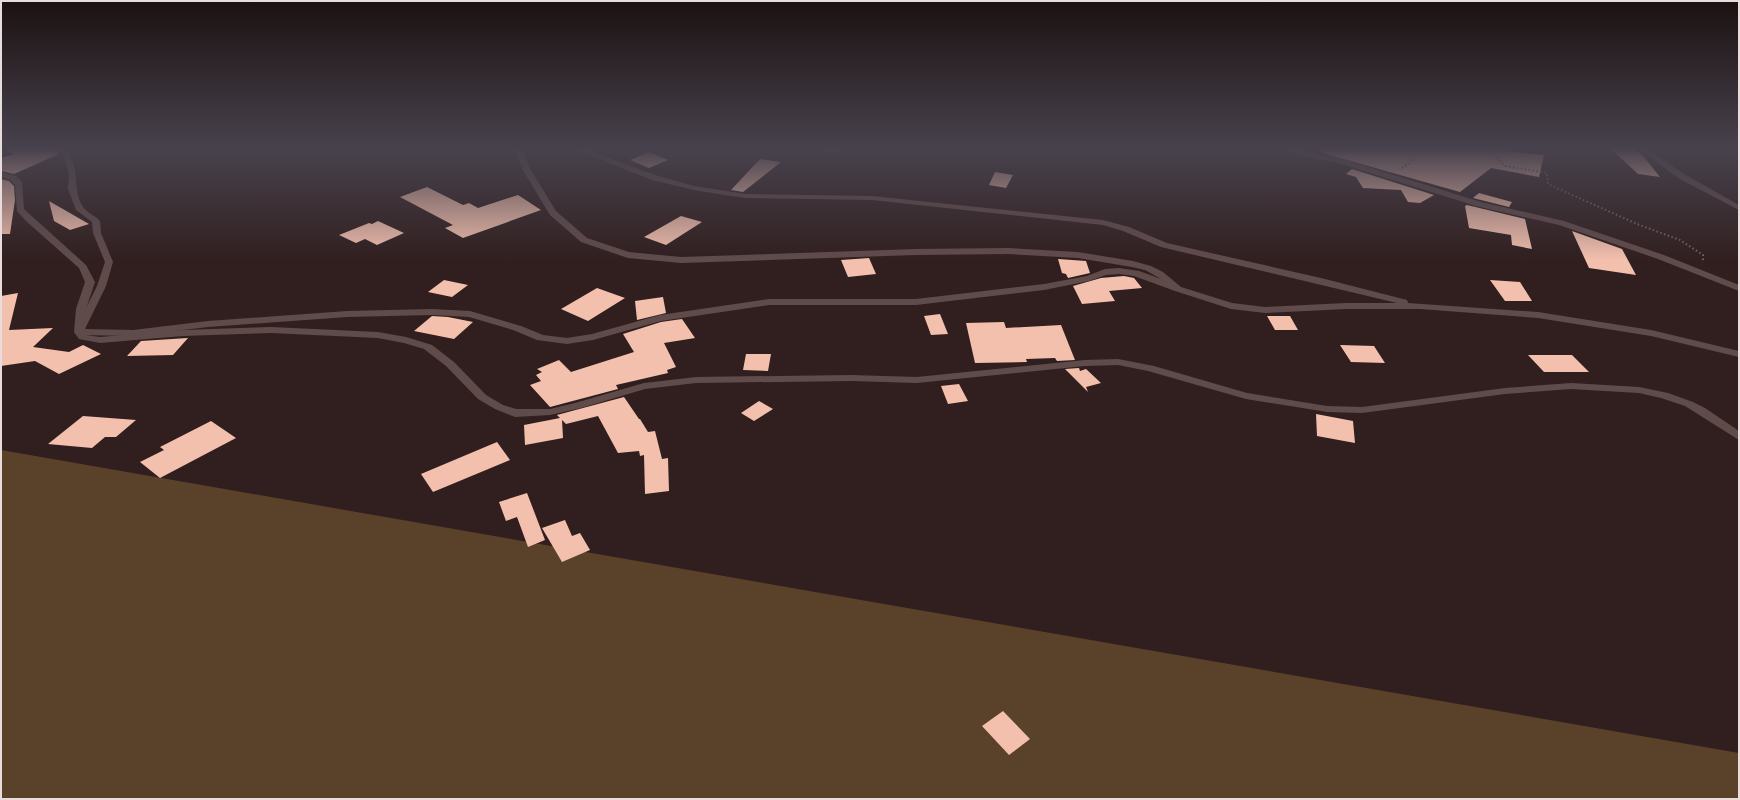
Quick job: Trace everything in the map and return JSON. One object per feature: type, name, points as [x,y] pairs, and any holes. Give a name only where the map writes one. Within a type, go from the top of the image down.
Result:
[{"type":"street","points":[[19,186],[20,209],[29,220],[83,267],[90,282],[81,309],[79,332],[83,337],[100,340],[183,333],[271,330],[378,335],[428,347],[450,364],[482,397],[499,407],[515,413],[550,412],[577,406],[644,386],[696,380],[851,378],[917,380],[1085,363],[1118,362],[1150,368],[1246,396],[1327,409],[1362,410],[1393,407],[1490,392],[1571,386],[1639,390],[1664,395],[1689,404],[1701,410],[1739,436]]},
{"type":"street","points":[[72,186],[80,210],[96,221],[95,230],[109,262],[106,275],[79,332]]},
{"type":"street","points":[[537,186],[553,213],[584,240],[628,255],[681,260],[915,252],[1023,252],[1078,256],[1133,264],[1148,268],[1160,274],[1178,289]]},
{"type":"street","points":[[688,186],[746,196],[872,198],[1103,223],[1126,230],[1164,245],[1314,279],[1420,306]]},
{"type":"street","points":[[1422,186],[1479,204],[1582,230],[1661,257],[1739,288]]},
{"type":"street","points":[[1700,186],[1739,208]]},
{"type":"street","points":[[79,332],[133,333],[201,325],[339,315],[432,312],[470,314],[517,328],[541,338],[567,341],[593,337],[660,318],[712,311],[748,304],[769,302],[873,303],[924,301],[1044,287],[1089,278],[1105,272],[1119,271],[1136,273],[1178,289],[1231,306],[1265,310],[1346,306],[1420,306],[1538,315],[1651,333],[1739,354]]},
{"type":"path","points":[[1554,186],[1590,201],[1637,224],[1695,247],[1703,255],[1703,274]]},
{"type":"shaded area","points":[[1,450],[1739,753],[1739,799],[1,799]]},
{"type":"building","points":[[1,186],[14,186],[15,200],[10,234],[1,234]]},
{"type":"building","points":[[734,186],[750,186],[743,192],[731,190]]},
{"type":"building","points":[[1362,186],[1407,186],[1434,195],[1420,203],[1408,202],[1401,190],[1363,188]]},
{"type":"building","points":[[1440,186],[1467,186],[1460,192]]},
{"type":"building","points":[[427,187],[463,205],[469,203],[478,208],[518,195],[541,210],[463,238],[445,228],[453,225],[400,197]]},
{"type":"building","points":[[1479,193],[1512,202],[1509,207],[1473,198]]},
{"type":"building","points":[[49,201],[89,224],[70,230],[54,221]]},
{"type":"building","points":[[1467,205],[1525,219],[1532,249],[1512,245],[1511,235],[1469,228],[1465,206]]},
{"type":"building","points":[[681,216],[702,222],[666,245],[644,237]]},
{"type":"building","points":[[378,221],[404,233],[377,245],[365,239],[356,243],[339,235],[369,223],[372,224]]},
{"type":"building","points":[[1572,231],[1622,249],[1636,275],[1589,268]]},
{"type":"building","points":[[869,258],[876,274],[848,277],[841,260]]},
{"type":"building","points":[[1058,259],[1086,261],[1090,273],[1068,278],[1066,274],[1062,273]]},
{"type":"building","points":[[1124,276],[1134,278],[1142,288],[1109,291],[1115,301],[1082,304],[1073,286],[1101,278]]},
{"type":"building","points":[[444,280],[468,285],[452,297],[428,292]]},
{"type":"building","points":[[1490,280],[1520,282],[1532,301],[1505,301]]},
{"type":"building","points":[[597,288],[625,298],[588,321],[561,309]]},
{"type":"building","points":[[18,293],[9,330],[53,328],[33,347],[69,352],[83,345],[101,354],[59,374],[35,361],[1,366],[1,296]]},
{"type":"building","points":[[663,297],[666,313],[637,320],[635,301]]},
{"type":"building","points":[[940,314],[948,334],[931,335],[924,316]]},
{"type":"building","points":[[432,316],[448,317],[473,322],[454,339],[414,331]]},
{"type":"building","points":[[1267,316],[1290,316],[1298,330],[1275,330]]},
{"type":"building","points":[[682,319],[695,338],[664,343],[676,367],[667,370],[668,373],[616,385],[618,389],[550,407],[530,385],[541,381],[536,375],[542,372],[537,369],[559,360],[571,372],[634,352],[623,334],[661,322]]},
{"type":"building","points":[[1004,322],[1006,328],[1061,325],[1075,360],[1057,361],[1055,358],[1026,359],[1027,362],[975,363],[966,323]]},
{"type":"building","points":[[188,338],[173,355],[127,356],[141,341]]},
{"type":"building","points":[[1340,345],[1374,346],[1385,363],[1351,362]]},
{"type":"building","points":[[746,354],[771,354],[768,371],[743,370]]},
{"type":"building","points":[[1528,355],[1572,355],[1589,372],[1544,372]]},
{"type":"building","points":[[1079,368],[1080,371],[1086,369],[1101,383],[1086,387],[1088,392],[1065,369]]},
{"type":"building","points":[[959,384],[968,401],[948,404],[941,386]]},
{"type":"building","points":[[624,397],[648,432],[655,431],[662,459],[668,458],[669,491],[645,494],[644,455],[640,456],[639,451],[618,453],[598,416],[566,424],[562,420],[563,438],[525,445],[524,425],[560,418],[557,415]]},
{"type":"building","points":[[759,401],[773,409],[754,421],[741,413]]},
{"type":"building","points":[[1316,414],[1353,421],[1355,443],[1317,436]]},
{"type":"building","points":[[83,416],[136,420],[116,437],[105,437],[92,448],[48,444]]},
{"type":"building","points":[[211,421],[236,438],[160,478],[140,462],[164,450],[160,447]]},
{"type":"building","points":[[497,442],[510,460],[433,492],[421,474]]},
{"type":"building","points":[[527,493],[545,540],[528,547],[517,517],[506,521],[499,502]]},
{"type":"building","points":[[565,520],[572,536],[580,533],[590,550],[562,562],[542,528]]},
{"type":"building","points":[[1003,711],[1030,739],[1009,755],[982,726]]}]
